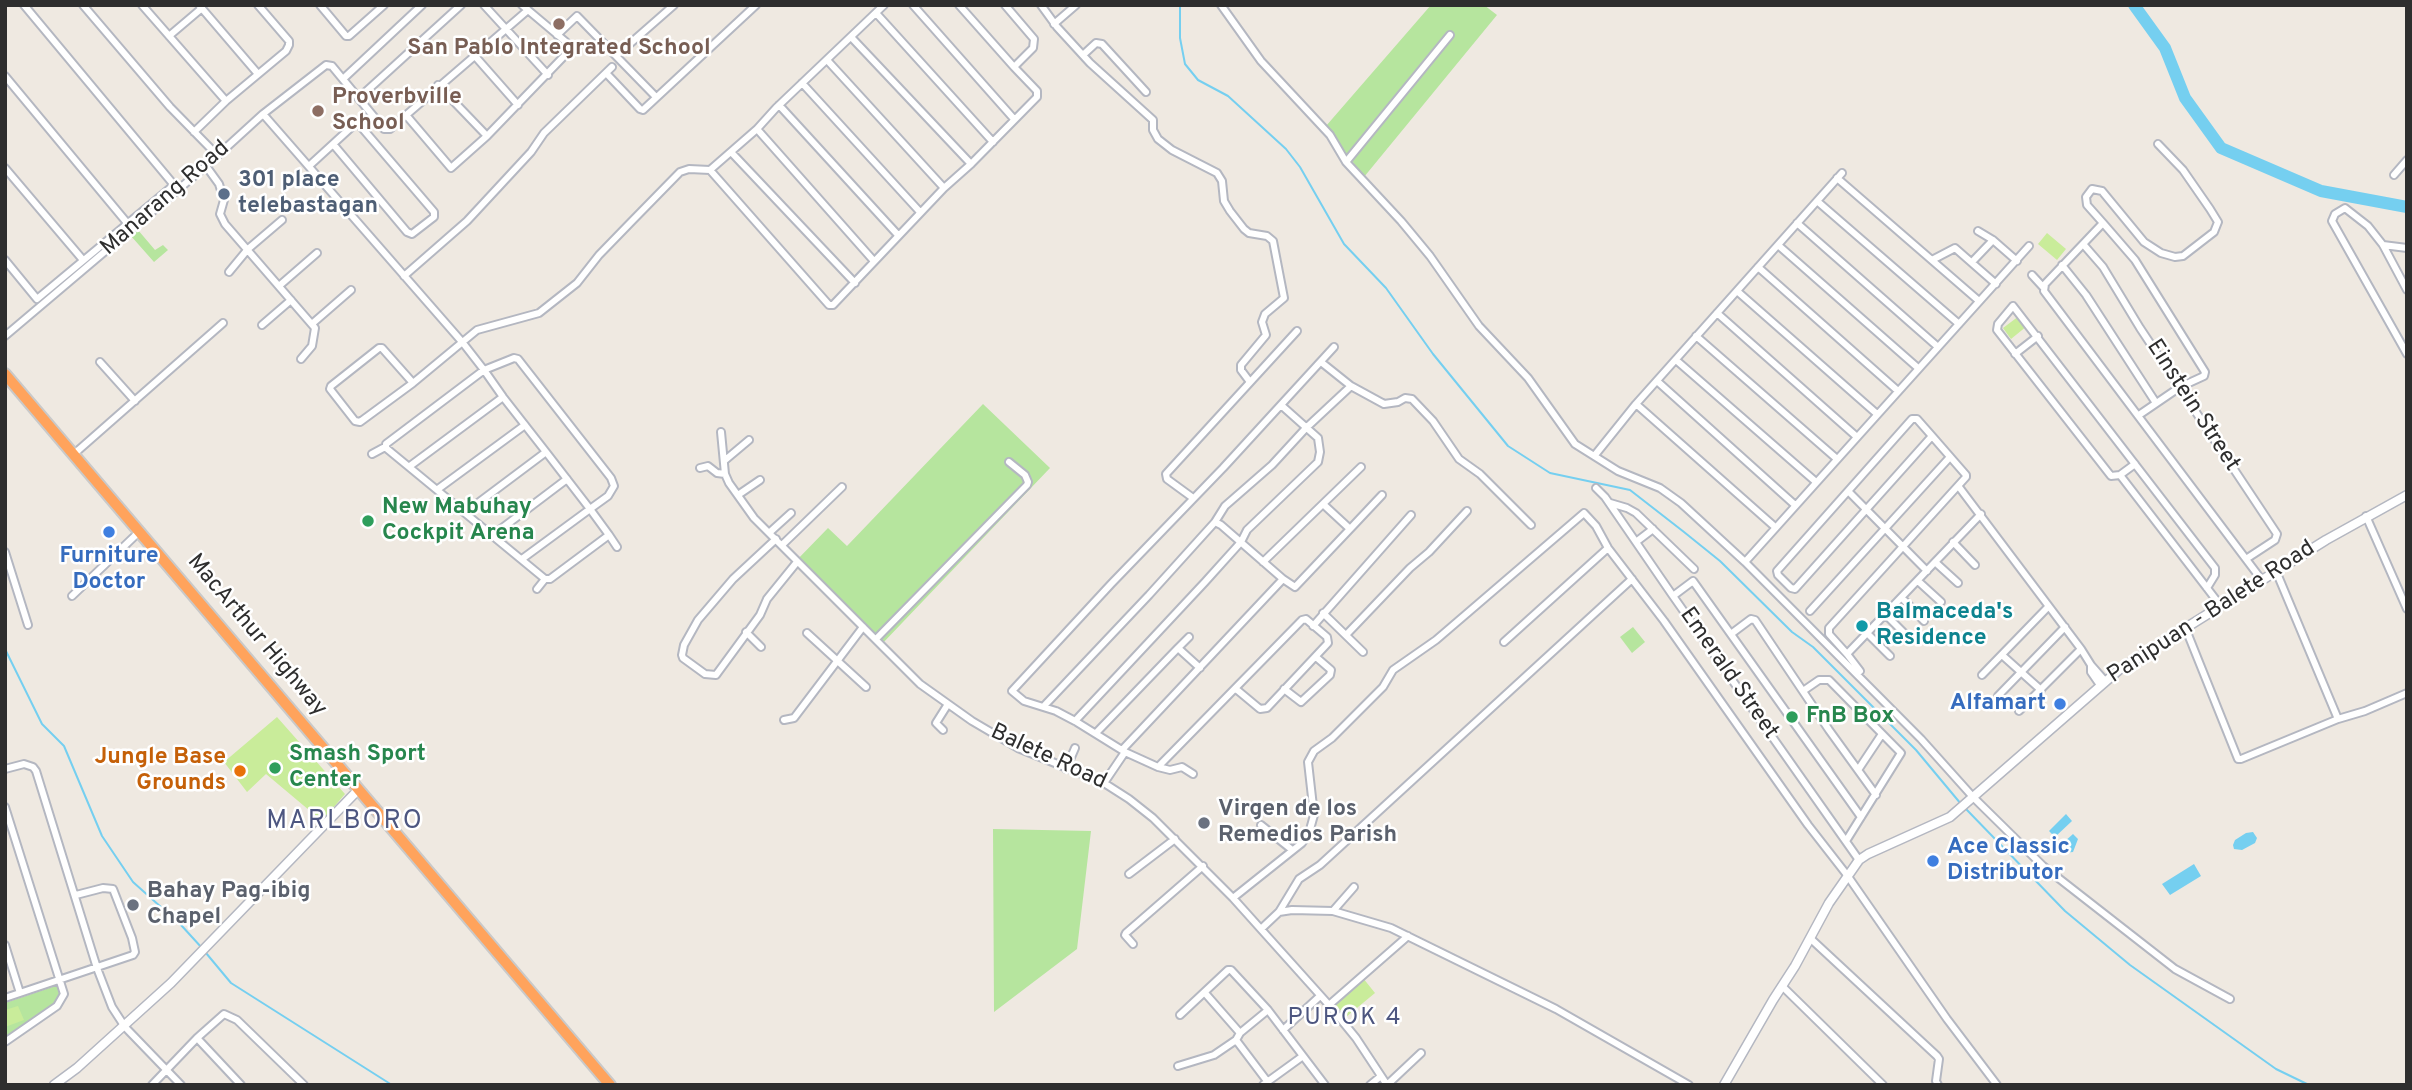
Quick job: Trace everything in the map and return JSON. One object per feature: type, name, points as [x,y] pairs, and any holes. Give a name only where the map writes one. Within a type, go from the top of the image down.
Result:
[{"type":"highway","name":"MacArthur Highway","points":[[5,374],[610,1085]]},
{"type":"main road","name":"Panipuan - Balete Road","points":[[1859,860],[1950,817],[2101,680],[2261,579],[2366,516],[2407,495]]},
{"type":"main road","points":[[54,1085],[125,1027],[200,955],[358,790]]},
{"type":"main road","points":[[1724,1085],[1829,904],[1859,860]]},
{"type":"street","points":[[5,260],[37,299],[174,185],[24,5]]},
{"type":"street","points":[[83,5],[217,155]]},
{"type":"street","points":[[142,5],[226,101]]},
{"type":"street","points":[[194,132],[289,46],[289,41],[258,5]]},
{"type":"street","points":[[320,5],[346,36],[353,35],[384,5]]},
{"type":"street","points":[[406,115],[451,168],[487,136],[569,51],[569,46],[524,7],[506,29],[387,130],[343,79],[422,5]]},
{"type":"street","points":[[360,97],[461,5]]},
{"type":"street","points":[[484,5],[548,75]]},
{"type":"street","points":[[617,55],[674,5]]},
{"type":"street","points":[[606,73],[643,110],[756,5]]},
{"type":"street","points":[[413,383],[381,348],[331,386],[330,390],[355,421],[360,422],[413,383],[477,330],[539,313],[549,307],[576,283],[599,255],[680,172],[689,169],[710,170],[757,129],[884,5]]},
{"type":"street","points":[[913,5],[1014,119]]},
{"type":"street","points":[[710,170],[829,305],[834,304],[873,260],[1038,94],[959,5]]},
{"type":"street","points":[[1005,5],[1034,39],[1033,48],[1014,67]]},
{"type":"street","points":[[1041,5],[1054,24],[1083,55],[1153,120],[1153,130],[1167,147],[1217,173],[1222,181],[1224,201],[1244,229],[1249,233],[1267,236],[1273,241],[1284,298],[1265,314],[1262,322],[1266,335],[1241,366],[1250,382]]},
{"type":"street","points":[[1054,24],[1076,5]]},
{"type":"street","points":[[1220,5],[1261,61],[1330,135],[1346,162],[1401,220],[1430,256],[1472,317],[1492,342],[1528,378],[1575,444],[1618,471],[1660,488],[1681,503],[1745,562],[2043,866],[2175,969],[2230,999]]},
{"type":"street","points":[[169,36],[201,7],[258,74]]},
{"type":"street","points":[[876,13],[993,142]]},
{"type":"street","points":[[557,35],[577,16],[656,97]]},
{"type":"street","points":[[1346,162],[1450,35]]},
{"type":"street","points":[[851,37],[971,164]]},
{"type":"street","points":[[1083,55],[1096,43],[1102,44],[1146,92]]},
{"type":"street","points":[[474,55],[518,105]]},
{"type":"street","points":[[827,60],[944,188]]},
{"type":"street","name":"Manarang Road","points":[[5,336],[206,166],[263,114],[329,65],[343,79]]},
{"type":"street","points":[[404,276],[467,221],[531,152],[544,133],[612,67]]},
{"type":"street","points":[[5,76],[128,224]]},
{"type":"street","points":[[802,83],[920,212]]},
{"type":"street","points":[[438,85],[487,136]]},
{"type":"street","points":[[779,105],[898,235]]},
{"type":"street","points":[[263,114],[463,343],[617,547]]},
{"type":"street","points":[[309,166],[332,144],[357,122],[435,212],[433,217],[412,234],[407,232],[332,144]]},
{"type":"street","points":[[757,129],[873,260]]},
{"type":"street","points":[[2139,415],[2180,387],[2204,376],[2205,372],[2135,260],[2087,205],[2086,197],[2092,189],[2102,191],[2144,242],[2161,253],[2182,256],[2214,232],[2218,222],[2182,170],[2158,144]]},
{"type":"street","points":[[731,152],[855,283]]},
{"type":"street","points":[[2393,175],[2407,160]]},
{"type":"street","points":[[206,166],[219,184],[225,200],[220,217],[313,323],[314,339],[310,351],[301,359]]},
{"type":"street","points":[[5,168],[83,260]]},
{"type":"street","points":[[1595,455],[1636,404],[1839,175],[1979,301]]},
{"type":"street","points":[[1817,201],[1959,324]]},
{"type":"street","points":[[2407,290],[2368,226],[2348,210],[2343,209],[2332,217],[2407,354]]},
{"type":"street","points":[[229,272],[248,249],[282,220]]},
{"type":"street","points":[[1797,223],[1938,346]]},
{"type":"street","points":[[2043,287],[2103,223]]},
{"type":"street","points":[[1978,231],[2017,261]]},
{"type":"street","points":[[1972,262],[1993,240]]},
{"type":"street","name":"Einstein Street","points":[[2082,244],[2103,267],[2140,328],[2277,534],[2275,540],[2246,559]]},
{"type":"street","points":[[1778,245],[1918,368]]},
{"type":"street","points":[[2382,245],[2407,248]]},
{"type":"street","points":[[1745,562],[2029,246]]},
{"type":"street","points":[[1932,260],[1955,248],[1996,284]]},
{"type":"street","points":[[279,286],[317,253]]},
{"type":"street","points":[[2062,265],[2086,295],[2156,403]]},
{"type":"street","points":[[1758,267],[1898,391]]},
{"type":"street","points":[[2032,275],[2261,579]]},
{"type":"street","points":[[313,323],[351,290]]},
{"type":"street","points":[[1737,291],[1877,414]]},
{"type":"street","points":[[262,325],[291,300]]},
{"type":"street","points":[[2135,464],[2120,475],[2111,476],[2015,355],[1996,328],[2013,306],[2038,336],[2214,568],[2215,575],[2207,588]]},
{"type":"street","points":[[1717,313],[1857,437]]},
{"type":"street","points":[[74,454],[223,323]]},
{"type":"street","points":[[1193,498],[1167,479],[1166,474],[1297,331]]},
{"type":"street","points":[[2015,355],[2038,336]]},
{"type":"street","points":[[1696,337],[1837,458]]},
{"type":"street","points":[[1193,774],[1182,767],[1158,767],[1124,751],[1075,721],[1044,706],[1024,701],[1012,691],[1334,347]]},
{"type":"street","points":[[372,454],[386,448],[386,444],[484,370],[508,359],[518,359],[611,478],[614,486],[612,491],[590,509],[522,559]]},
{"type":"street","points":[[1676,360],[1816,482]]},
{"type":"street","points":[[100,362],[135,401]]},
{"type":"street","points":[[1321,362],[1350,386],[1384,404],[1405,398],[1412,399],[1433,421],[1459,459],[1480,474],[1531,525]]},
{"type":"street","points":[[1657,381],[1795,505]]},
{"type":"street","points":[[1044,706],[1149,595],[1215,522],[1225,506],[1272,465],[1350,386]]},
{"type":"street","points":[[410,467],[503,397]]},
{"type":"street","points":[[1636,404],[1775,527]]},
{"type":"street","points":[[1075,721],[1241,541],[1247,530],[1318,462],[1318,438],[1281,405]]},
{"type":"street","points":[[1860,671],[1829,634],[1829,628],[1959,487],[1966,475],[1950,457],[1932,436],[1917,419],[1912,419],[1777,570],[1778,575],[1795,589],[1932,436]]},
{"type":"street","points":[[438,489],[525,425]]},
{"type":"street","name":"Balete Road","points":[[721,432],[725,474],[754,517],[920,684],[1018,748],[1104,783],[1129,799],[1203,866],[1261,929],[1356,1038],[1387,1085]]},
{"type":"street","points":[[724,461],[749,440]]},
{"type":"street","points":[[386,448],[545,579]]},
{"type":"street","points":[[466,512],[546,452]]},
{"type":"street","points":[[1810,611],[1950,457]]},
{"type":"street","points":[[876,639],[1027,485],[1025,475],[1009,463]]},
{"type":"street","points":[[699,468],[708,466],[717,473],[725,474]]},
{"type":"street","points":[[1263,562],[1361,467]]},
{"type":"street","points":[[2120,475],[2220,605]]},
{"type":"street","points":[[494,535],[567,479]]},
{"type":"street","points":[[738,495],[760,480]]},
{"type":"street","points":[[782,545],[842,487]]},
{"type":"street","points":[[1959,487],[2081,649],[2091,665],[2091,672],[2101,680]]},
{"type":"street","name":"Emerald Street","points":[[1596,488],[1610,503],[1859,860]]},
{"type":"street","points":[[1849,492],[1927,571]]},
{"type":"street","points":[[1215,522],[1295,587],[1382,495]]},
{"type":"street","points":[[1610,503],[1627,508],[1694,569]]},
{"type":"street","points":[[1323,504],[1350,529]]},
{"type":"street","points":[[1346,635],[1466,511]]},
{"type":"street","points":[[1233,898],[1302,843],[1309,833],[1314,815],[1308,762],[1310,755],[1332,738],[1383,687],[1393,670],[1474,609],[1583,512],[1596,526],[1608,548],[1997,1085]]},
{"type":"street","points":[[769,533],[791,513]]},
{"type":"street","points":[[1847,654],[1981,514]]},
{"type":"street","points":[[1314,626],[1411,515]]},
{"type":"street","points":[[2366,516],[2407,609]]},
{"type":"street","points":[[1636,542],[1653,529]]},
{"type":"street","points":[[72,596],[140,531]]},
{"type":"street","points":[[537,589],[545,579],[550,579],[609,535]]},
{"type":"street","points":[[776,539],[733,579],[698,620],[684,645],[682,655],[697,669],[716,676],[760,615],[767,599],[797,562]]},
{"type":"street","points":[[1953,542],[1975,565]]},
{"type":"street","points":[[1504,642],[1608,548]]},
{"type":"street","points":[[5,552],[28,625]]},
{"type":"street","points":[[1935,562],[1958,583]]},
{"type":"street","points":[[2276,571],[2338,719]]},
{"type":"street","points":[[1104,783],[1124,751],[1283,579]]},
{"type":"street","points":[[1261,929],[1279,912],[1299,879],[1320,865],[1632,579]]},
{"type":"street","points":[[1673,596],[1693,581],[1861,817]]},
{"type":"street","points":[[1918,581],[1941,602]]},
{"type":"street","points":[[1902,598],[1924,621]]},
{"type":"street","points":[[1982,675],[2048,607]]},
{"type":"street","points":[[1323,614],[1363,652]]},
{"type":"street","points":[[1886,615],[1907,636]]},
{"type":"street","points":[[1731,634],[1751,619],[1755,620],[1877,794]]},
{"type":"street","points":[[1158,767],[1302,620],[1314,626],[1329,640],[1316,657],[1264,709],[1260,709],[1236,688]]},
{"type":"street","points":[[784,720],[794,718],[863,627]]},
{"type":"street","points":[[1998,696],[2065,627]]},
{"type":"street","points":[[2185,627],[2238,759],[2241,760],[2407,693]]},
{"type":"street","points":[[746,632],[761,647]]},
{"type":"street","points":[[1867,633],[1890,656]]},
{"type":"street","points":[[807,634],[866,687]]},
{"type":"street","points":[[1096,733],[1189,637]]},
{"type":"street","points":[[1178,648],[1200,668]]},
{"type":"street","points":[[2018,711],[2081,649]]},
{"type":"street","points":[[2002,655],[2041,690]]},
{"type":"street","points":[[1284,689],[1301,702],[1330,675],[1331,670],[1316,657]]},
{"type":"street","points":[[1803,691],[1819,680],[1829,680],[1901,753],[1846,841]]},
{"type":"street","points":[[943,730],[936,723],[948,704]]},
{"type":"street","points":[[1858,770],[1882,734]]},
{"type":"street","points":[[1066,769],[1075,748]]},
{"type":"street","points":[[5,769],[24,764],[36,771],[97,968],[112,1006],[125,1027],[181,1085]]},
{"type":"street","points":[[5,807],[64,994],[57,1006],[5,1042]]},
{"type":"street","points":[[1261,825],[1292,849]]},
{"type":"street","points":[[1129,874],[1175,839]]},
{"type":"street","points":[[1133,944],[1126,933],[1203,866]]},
{"type":"street","points":[[1333,911],[1354,887]]},
{"type":"street","points":[[5,998],[131,956],[135,951],[113,889],[103,888],[76,895]]},
{"type":"street","points":[[1279,912],[1310,909],[1333,911],[1408,936],[1556,1009],[1689,1085]]},
{"type":"street","points":[[1329,1005],[1408,936]]},
{"type":"street","points":[[1811,939],[1940,1059],[1936,1081],[1938,1085]]},
{"type":"street","points":[[5,945],[20,993]]},
{"type":"street","points":[[1180,1015],[1229,970],[1268,1010],[1325,1085]]},
{"type":"street","points":[[1783,986],[1883,1085]]},
{"type":"street","points":[[1205,993],[1238,1037],[1265,1083],[1303,1056]]},
{"type":"street","points":[[1283,1030],[1320,996]]},
{"type":"street","points":[[1178,1066],[1214,1055],[1268,1010]]},
{"type":"street","points":[[152,1085],[197,1038],[225,1014],[237,1020],[304,1085]]},
{"type":"street","points":[[197,1038],[241,1085]]},
{"type":"street","points":[[1387,1085],[1421,1053]]},
{"type":"street","points":[[1370,1085],[1381,1076]]},
{"type":"green space","points":[[1431,5],[1484,5],[1497,15],[1364,177],[1326,126]]},
{"type":"green space","points":[[138,230],[155,250],[163,245],[168,250],[154,262],[131,236]]},
{"type":"green space","points":[[2047,233],[2066,249],[2057,260],[2038,244]]},
{"type":"green space","points":[[2019,316],[2027,326],[2011,339],[2003,328]]},
{"type":"green space","points":[[983,404],[1050,468],[881,645],[794,563],[828,528],[847,546]]},
{"type":"green space","points":[[1633,627],[1645,642],[1632,653],[1620,637]]},
{"type":"green space","name":"Smash Sport Center","points":[[277,717],[345,794],[322,821],[266,774],[247,792],[224,762]]},
{"type":"green space","points":[[993,829],[1091,831],[1077,949],[994,1012]]},
{"type":"green space","points":[[1363,978],[1375,993],[1346,1017],[1334,1003]]},
{"type":"green space","points":[[58,985],[58,1000],[35,1020],[5,1039],[5,1003]]},
{"type":"green space","points":[[18,1006],[24,1020],[5,1027],[5,1010]]},
{"type":"water","points":[[2066,814],[2072,821],[2055,837],[2049,831]]},
{"type":"water","points":[[2253,832],[2257,838],[2255,843],[2242,850],[2234,849],[2235,840]]},
{"type":"water","points":[[2073,834],[2078,839],[2073,852],[2063,853],[2064,842]]},
{"type":"water","points":[[2194,864],[2201,876],[2170,895],[2162,884]]},
{"type":"waterway","points":[[1180,5],[1180,38],[1185,64],[1198,80],[1228,96],[1286,149],[1300,167],[1344,244],[1386,288],[1433,354],[1508,446],[1550,473],[1630,490],[1684,532],[1720,561],[1792,632],[1813,647],[1916,750],[1961,804]]},
{"type":"waterway","points":[[2134,5],[2165,48],[2185,98],[2221,148],[2321,191],[2407,207]]},
{"type":"waterway","points":[[5,649],[42,724],[64,746],[102,836],[133,882],[181,925],[202,948]]},
{"type":"waterway","points":[[1965,808],[2065,911],[2130,965],[2276,1069],[2309,1085]]},
{"type":"waterway","points":[[206,953],[231,983],[392,1085]]},
{"type":"place","name":"San Pablo Integrated School","points":[[559,24]]},
{"type":"place","name":"Proverbville School","points":[[318,111]]},
{"type":"place","name":"301 place telebastagan","points":[[224,194]]},
{"type":"place","name":"New Mabuhay Cockpit Arena","points":[[368,521]]},
{"type":"place","name":"Furniture Doctor","points":[[109,532]]},
{"type":"place","name":"Balmaceda's Residence","points":[[1862,626]]},
{"type":"place","name":"Alfamart","points":[[2060,704]]},
{"type":"place","name":"FnB Box","points":[[1792,717]]},
{"type":"place","name":"Smash Sport Center","points":[[275,768]]},
{"type":"place","name":"Jungle Base Grounds","points":[[240,771]]},
{"type":"place","name":"Virgen de los Remedios Parish","points":[[1204,823]]},
{"type":"place","name":"Ace Classic Distributor","points":[[1933,861]]},
{"type":"place","name":"Bahay Pag-ibig Chapel","points":[[133,905]]},
{"type":"district","name":"MARLBORO","points":[[345,823]]},
{"type":"district","name":"PUROK 4","points":[[1345,1019]]}]
